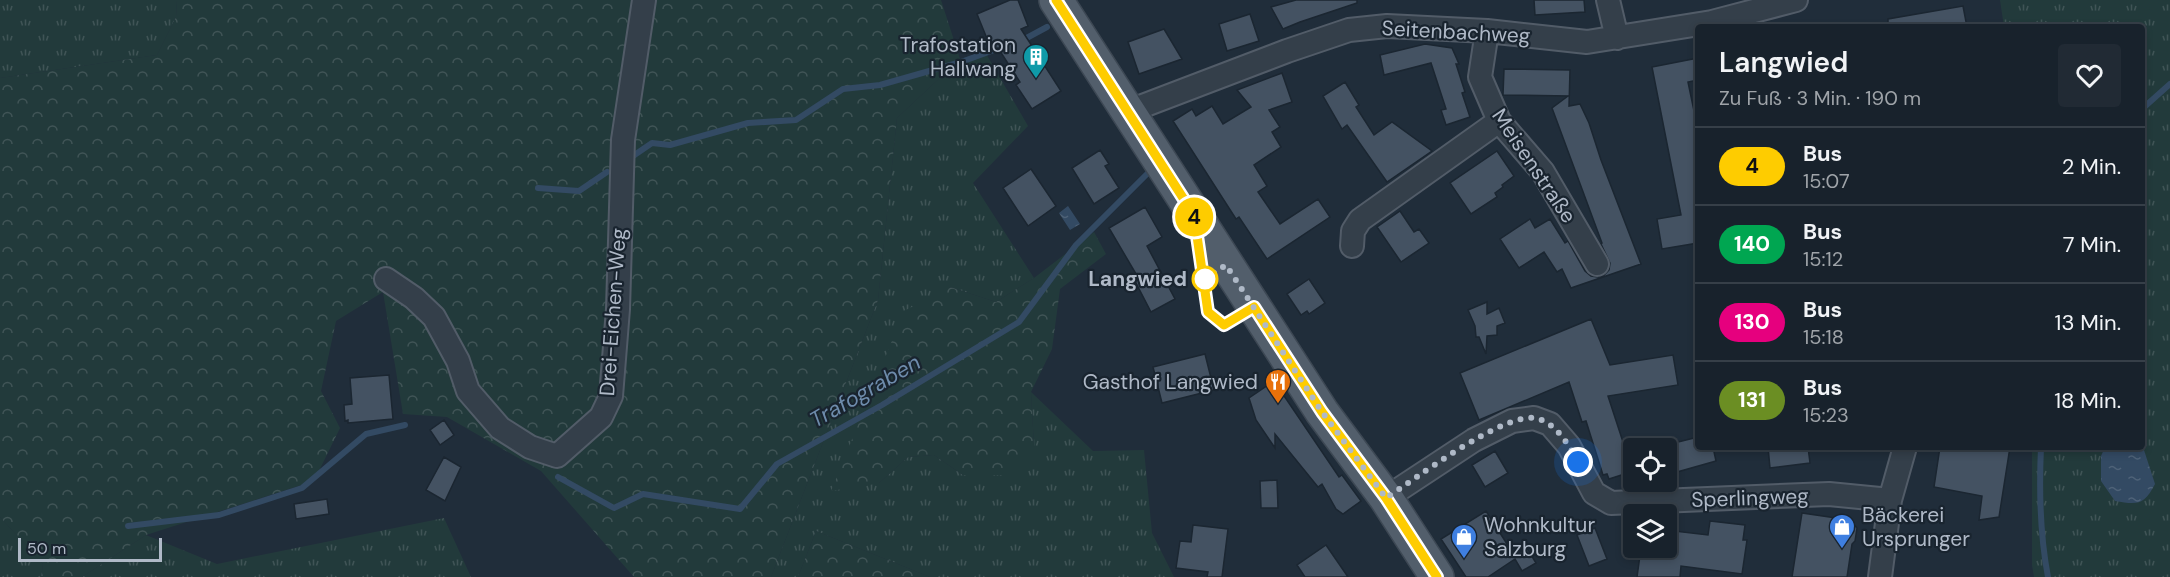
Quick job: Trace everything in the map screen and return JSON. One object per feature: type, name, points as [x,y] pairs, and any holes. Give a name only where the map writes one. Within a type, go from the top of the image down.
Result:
[{"type":"main road","points":[[1056,0],[1322,412],[1386,498],[1437,577]]},
{"type":"street","name":"Drei-Eichen-Weg","points":[[386,279],[414,298],[434,317],[458,361],[468,391],[500,428],[530,447],[556,456],[601,417],[611,396],[618,309],[623,140],[644,0]]},
{"type":"street","points":[[1608,0],[1617,38]]},
{"type":"street","name":"Seitenbachweg","points":[[1700,24],[1796,0]]},
{"type":"street","name":"Seitenbachweg","points":[[1127,112],[1349,30],[1387,26],[1487,31],[1587,42],[1695,25]]},
{"type":"street","name":"Meisenstraße","points":[[1487,31],[1479,76],[1499,121],[1543,172],[1597,264]]},
{"type":"street","points":[[1352,246],[1353,231],[1360,220],[1499,121]]},
{"type":"street","name":"Sperlingweg","points":[[1386,498],[1474,440],[1512,421],[1534,418],[1550,424],[1569,446],[1594,493],[1611,503],[1829,494],[1890,500]]},
{"type":"street","points":[[1880,577],[1890,500],[1904,450]]},
{"type":"green space","points":[[0,0],[177,0],[176,17],[157,55],[0,78]]},
{"type":"green space","points":[[177,0],[941,0],[960,59],[897,118],[878,300],[771,577],[634,577],[541,471],[447,417],[403,414],[383,292],[336,321],[321,391],[340,428],[314,481],[146,535],[82,577],[41,577],[43,564],[0,517],[0,78],[157,55],[176,17]]},
{"type":"green space","points":[[2000,0],[2170,0],[2170,577],[2034,577],[2032,565],[2032,450],[2104,450],[2101,456],[2148,464],[2143,450],[2145,450],[2145,24],[2004,24]]},
{"type":"green space","points":[[985,52],[1028,126],[973,183],[1034,278],[996,302],[950,287],[879,483],[908,457],[934,455],[963,475],[1034,446],[1031,392],[1093,451],[1144,450],[1152,533],[1174,577],[930,577],[816,531],[798,577],[771,577],[878,300],[897,118],[960,59]]},
{"type":"green space","points":[[1094,232],[1106,254],[1060,289],[1052,349],[1031,392],[1034,446],[1015,475],[963,475],[934,455],[908,457],[879,483],[831,491],[904,311],[950,287],[996,302],[1034,278]]},
{"type":"green space","points":[[0,517],[43,564],[41,577],[0,577]]},
{"type":"green space","points":[[444,518],[471,577],[82,577],[146,535],[217,564]]},
{"type":"green space","points":[[816,531],[930,577],[798,577]]},
{"type":"water","points":[[1068,206],[1080,224],[1070,230],[1059,213]]},
{"type":"water","points":[[2104,450],[2144,450],[2155,484],[2144,500],[2135,503],[2115,501],[2101,481],[2101,456]]},
{"type":"building","points":[[1010,0],[1018,0],[1028,26],[1021,29],[1061,91],[1032,109],[1016,85],[1020,82],[998,48],[993,50],[992,45],[990,46],[977,14]]},
{"type":"building","points":[[1296,0],[1357,0],[1357,3],[1283,29],[1271,7]]},
{"type":"building","points":[[1534,0],[1584,0],[1585,12],[1535,15]]},
{"type":"building","points":[[1963,6],[1966,24],[1888,24],[1888,19]]},
{"type":"building","points":[[1250,14],[1259,41],[1227,51],[1219,24]]},
{"type":"building","points":[[1164,29],[1182,59],[1139,74],[1128,42]]},
{"type":"building","points":[[1425,44],[1452,48],[1459,64],[1456,64],[1470,117],[1446,125],[1441,110],[1446,109],[1431,63],[1384,75],[1380,55]]},
{"type":"building","points":[[1695,59],[1695,81],[1688,82],[1695,116],[1695,244],[1662,249],[1657,219],[1681,215],[1652,67]]},
{"type":"building","points":[[1504,69],[1570,70],[1569,106],[1580,104],[1589,123],[1641,264],[1571,288],[1562,269],[1557,272],[1544,252],[1519,268],[1500,239],[1530,219],[1535,228],[1550,219],[1565,243],[1568,241],[1585,271],[1591,276],[1604,275],[1609,270],[1610,263],[1552,108],[1568,96],[1503,95]]},
{"type":"building","points":[[1282,73],[1292,102],[1269,110],[1280,127],[1272,132],[1281,147],[1254,165],[1267,186],[1258,192],[1280,224],[1318,199],[1330,217],[1267,259],[1239,217],[1236,219],[1173,121],[1192,109],[1196,116],[1212,106],[1223,124],[1251,107],[1237,90]]},
{"type":"building","points":[[1345,82],[1359,105],[1356,107],[1374,135],[1392,122],[1432,151],[1387,182],[1347,125],[1342,129],[1323,96]]},
{"type":"building","points":[[1100,150],[1109,164],[1105,166],[1119,188],[1094,204],[1072,168]]},
{"type":"building","points":[[1497,151],[1514,176],[1495,193],[1497,197],[1471,214],[1450,183]]},
{"type":"building","points":[[1031,169],[1056,206],[1028,226],[1003,188]]},
{"type":"building","points":[[1145,207],[1162,237],[1147,246],[1175,299],[1151,312],[1135,281],[1139,279],[1109,228]]},
{"type":"building","points":[[1400,211],[1414,232],[1419,229],[1429,243],[1401,262],[1377,227]]},
{"type":"building","points":[[1309,279],[1325,303],[1309,314],[1307,311],[1301,315],[1287,294]]},
{"type":"building","points":[[1487,302],[1487,314],[1499,308],[1505,323],[1497,326],[1497,335],[1487,336],[1486,354],[1479,337],[1476,337],[1475,326],[1468,310]]},
{"type":"building","points":[[1591,319],[1610,365],[1673,355],[1678,385],[1608,396],[1623,442],[1623,475],[1609,479],[1607,474],[1603,475],[1586,421],[1582,422],[1569,382],[1479,420],[1460,373]]},
{"type":"building","points":[[1205,354],[1214,390],[1162,403],[1153,367]]},
{"type":"building","points":[[389,375],[393,419],[348,423],[348,420],[345,421],[344,405],[352,404],[350,378]]},
{"type":"building","points":[[1274,381],[1339,477],[1342,475],[1361,501],[1343,514],[1336,509],[1322,484],[1318,487],[1275,434],[1275,448],[1256,420],[1249,398]]},
{"type":"building","points":[[444,420],[454,435],[440,445],[430,430]]},
{"type":"building","points":[[1695,438],[1695,450],[1714,450],[1716,461],[1677,472],[1677,442]]},
{"type":"building","points":[[1768,450],[1808,450],[1810,463],[1770,468]]},
{"type":"building","points":[[1940,450],[2010,450],[1999,517],[1979,520],[1982,496],[1934,487]]},
{"type":"building","points":[[1495,451],[1508,473],[1485,487],[1472,465]]},
{"type":"building","points":[[444,457],[461,467],[445,501],[426,490]]},
{"type":"building","points":[[1277,480],[1278,508],[1261,508],[1260,481]]},
{"type":"building","points":[[327,499],[329,514],[296,519],[294,504]]},
{"type":"building","points":[[1486,511],[1514,555],[1527,548],[1536,563],[1522,571],[1515,559],[1488,577],[1466,577],[1441,539]]},
{"type":"building","points":[[1802,513],[1850,520],[1857,528],[1847,577],[1792,577]]},
{"type":"building","points":[[1710,521],[1745,525],[1743,540],[1747,540],[1742,574],[1681,566],[1680,577],[1637,577],[1640,558],[1677,558],[1677,531],[1708,535]]},
{"type":"building","points":[[1193,525],[1228,529],[1222,577],[1207,577],[1208,572],[1176,568],[1180,541],[1191,542]]},
{"type":"building","points":[[1595,528],[1607,559],[1589,566],[1577,535]]},
{"type":"building","points":[[1326,545],[1348,577],[1305,577],[1297,565]]},
{"type":"waterway","points":[[1021,41],[1047,27]]},
{"type":"waterway","points":[[633,156],[652,143],[670,145],[748,123],[796,120],[843,89],[880,85],[961,62],[1005,46]]},
{"type":"waterway","points":[[2145,106],[2170,84]]},
{"type":"waterway","points":[[538,188],[579,191],[607,172]]},
{"type":"waterway","name":"Trafograben","points":[[558,477],[614,508],[643,494],[740,509],[777,464],[882,405],[1019,322],[1076,245],[1148,173]]},
{"type":"waterway","name":"Trafograben","points":[[128,526],[219,515],[302,488],[366,434],[405,425]]},
{"type":"waterway","points":[[2041,450],[2041,512],[2048,577]]},
{"type":"bus line","name":"4","points":[[1056,0],[1194,215],[1208,312],[1224,325],[1254,307],[1322,412],[1386,498],[1437,577]]},
{"type":"place","name":"Trafostation Hallwang","points":[[1036,80]]},
{"type":"place","name":"Langwied","points":[[1205,279]]},
{"type":"place","name":"Gasthof Langwied","points":[[1278,405]]},
{"type":"place","name":"Bäckerei Ursprunger","points":[[1842,550]]},
{"type":"place","name":"Wohnkultur Salzburg","points":[[1464,560]]},
{"type":"route","points":[[1205,279],[1226,265],[1268,326],[1322,412],[1386,498],[1474,440],[1512,421],[1534,418],[1550,424],[1569,446],[1578,462]]}]
